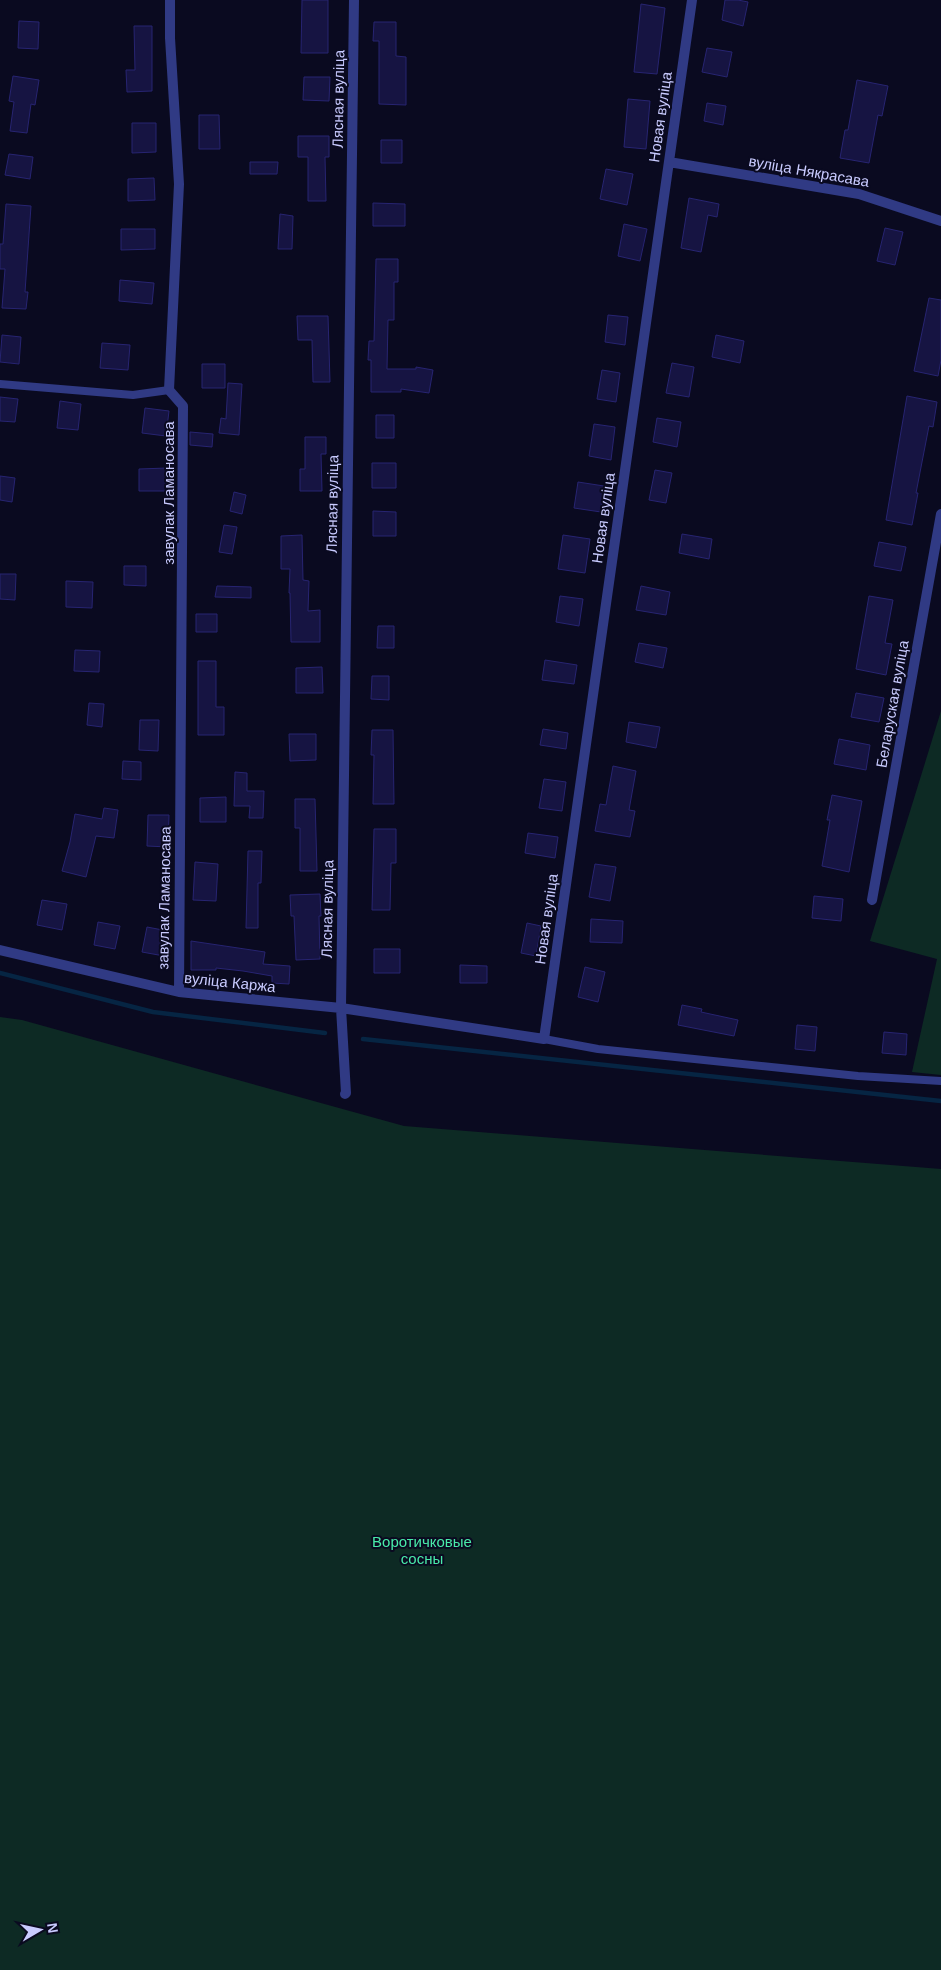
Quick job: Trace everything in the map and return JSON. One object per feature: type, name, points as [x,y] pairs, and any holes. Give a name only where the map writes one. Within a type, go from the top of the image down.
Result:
[{"type":"street","points":[[169,390],[180,184],[170,38],[170,0]]},
{"type":"street","name":"Лясная вуліца","points":[[344,1094],[346,1093],[341,1008],[354,0]]},
{"type":"street","name":"Новая вуліца","points":[[544,1039],[692,0]]},
{"type":"street","name":"вуліца Някрасава","points":[[669,162],[859,194],[941,221]]},
{"type":"street","name":"завулак Ламаносава","points":[[169,390],[183,406],[179,992]]},
{"type":"street","name":"Беларуская вуліца","points":[[872,900],[938,546],[941,514]]},
{"type":"street","name":"вуліца Каржа","points":[[0,950],[179,992],[341,1008]]},
{"type":"street","points":[[341,1008],[544,1039]]},
{"type":"lane","points":[[0,384],[133,395],[169,390]]},
{"type":"lane","points":[[544,1039],[598,1049],[858,1076],[941,1081]]},
{"type":"green space","points":[[941,711],[941,1075],[912,1072],[937,959],[870,941]]},
{"type":"green space","name":"Воротичковые сосны","points":[[0,1017],[22,1020],[404,1126],[941,1169],[941,1970],[0,1970]]},
{"type":"building","points":[[302,0],[328,0],[328,53],[301,53]]},
{"type":"building","points":[[725,0],[748,2],[743,26],[722,20]]},
{"type":"building","points":[[641,4],[665,8],[657,74],[634,72]]},
{"type":"building","points":[[19,21],[39,22],[38,49],[18,48]]},
{"type":"building","points":[[374,22],[396,22],[396,56],[406,57],[406,105],[379,104],[379,41],[373,41]]},
{"type":"building","points":[[134,26],[152,26],[152,91],[127,92],[126,70],[135,70]]},
{"type":"building","points":[[707,48],[732,52],[727,77],[702,72]]},
{"type":"building","points":[[13,76],[39,80],[35,105],[31,104],[27,133],[10,131],[14,102],[9,101]]},
{"type":"building","points":[[304,77],[330,77],[329,101],[303,100]]},
{"type":"building","points":[[857,80],[888,86],[882,116],[878,115],[869,163],[840,158],[845,130],[848,130]]},
{"type":"building","points":[[628,99],[650,101],[646,149],[624,147]]},
{"type":"building","points":[[707,103],[726,106],[723,125],[704,121]]},
{"type":"building","points":[[199,115],[219,115],[220,149],[199,149]]},
{"type":"building","points":[[132,123],[156,123],[156,152],[132,153]]},
{"type":"building","points":[[298,136],[329,136],[329,157],[325,157],[326,201],[308,201],[308,157],[298,157]]},
{"type":"building","points":[[381,140],[402,140],[402,163],[381,163]]},
{"type":"building","points":[[9,154],[33,157],[30,179],[5,175]]},
{"type":"building","points":[[250,162],[278,162],[277,174],[250,174]]},
{"type":"building","points":[[606,169],[633,174],[627,205],[600,199]]},
{"type":"building","points":[[154,178],[155,200],[128,201],[128,179]]},
{"type":"building","points":[[689,198],[719,204],[717,217],[708,215],[701,252],[681,248]]},
{"type":"building","points":[[373,203],[405,204],[405,226],[373,226]]},
{"type":"building","points":[[6,204],[31,206],[25,292],[28,292],[26,309],[2,308],[5,269],[0,269],[0,244],[3,244]]},
{"type":"building","points":[[280,214],[293,216],[292,249],[278,249]]},
{"type":"building","points":[[624,224],[647,229],[640,261],[618,256]]},
{"type":"building","points":[[885,228],[903,232],[895,265],[877,261]]},
{"type":"building","points":[[121,229],[155,229],[155,249],[121,250]]},
{"type":"building","points":[[376,259],[398,259],[398,282],[394,282],[394,320],[388,320],[387,369],[416,369],[416,367],[433,370],[429,393],[401,389],[401,392],[371,392],[371,360],[368,360],[369,341],[374,341]]},
{"type":"building","points":[[120,280],[154,283],[152,304],[119,301]]},
{"type":"building","points":[[929,298],[941,300],[941,360],[938,376],[914,371]]},
{"type":"building","points":[[608,315],[628,317],[625,345],[605,342]]},
{"type":"building","points":[[297,316],[328,316],[330,382],[313,382],[312,340],[298,340]]},
{"type":"building","points":[[2,335],[21,337],[19,364],[0,362]]},
{"type":"building","points":[[716,335],[744,341],[740,363],[712,357]]},
{"type":"building","points":[[102,343],[130,345],[128,370],[100,368]]},
{"type":"building","points":[[672,363],[694,367],[689,397],[666,393]]},
{"type":"building","points":[[202,364],[225,364],[225,388],[202,388]]},
{"type":"building","points":[[602,370],[620,373],[616,402],[597,399]]},
{"type":"building","points":[[228,383],[242,384],[239,435],[219,433],[221,418],[226,419]]},
{"type":"building","points":[[907,396],[937,402],[933,427],[929,426],[912,525],[886,520]]},
{"type":"building","points":[[0,397],[18,399],[15,422],[0,421]]},
{"type":"building","points":[[60,401],[81,404],[78,430],[57,428]]},
{"type":"building","points":[[145,408],[169,411],[166,436],[142,433]]},
{"type":"building","points":[[376,415],[394,415],[394,438],[376,438]]},
{"type":"building","points":[[657,418],[681,422],[677,447],[653,442]]},
{"type":"building","points":[[594,424],[615,427],[611,460],[589,456]]},
{"type":"building","points":[[190,432],[213,434],[212,447],[190,445]]},
{"type":"building","points":[[305,437],[326,437],[326,454],[321,454],[322,491],[300,491],[300,469],[305,469]]},
{"type":"building","points":[[372,463],[396,463],[396,488],[372,488]]},
{"type":"building","points":[[167,468],[167,491],[139,491],[139,469]]},
{"type":"building","points":[[655,470],[672,473],[666,503],[649,500]]},
{"type":"building","points":[[0,476],[15,478],[12,502],[0,500]]},
{"type":"building","points":[[578,482],[604,486],[601,512],[574,508]]},
{"type":"building","points":[[234,492],[246,495],[242,514],[230,511]]},
{"type":"building","points":[[373,511],[396,512],[396,536],[373,536]]},
{"type":"building","points":[[224,525],[237,527],[232,554],[219,552]]},
{"type":"building","points":[[682,534],[712,539],[709,559],[679,553]]},
{"type":"building","points":[[302,535],[303,580],[309,581],[308,611],[320,610],[320,642],[291,642],[290,569],[281,569],[281,536]]},
{"type":"building","points":[[563,535],[590,539],[585,573],[558,569]]},
{"type":"building","points":[[879,542],[906,547],[901,571],[874,566]]},
{"type":"building","points":[[124,566],[146,566],[146,586],[124,585]]},
{"type":"building","points":[[0,574],[16,574],[15,600],[0,599]]},
{"type":"building","points":[[66,581],[93,582],[92,608],[66,607]]},
{"type":"building","points":[[217,586],[251,587],[251,598],[215,597]]},
{"type":"building","points":[[641,586],[670,592],[666,615],[636,610]]},
{"type":"building","points":[[560,596],[583,599],[579,626],[556,622]]},
{"type":"building","points":[[869,596],[893,600],[885,643],[892,644],[886,675],[856,669]]},
{"type":"building","points":[[196,614],[217,614],[217,632],[196,632]]},
{"type":"building","points":[[378,626],[394,626],[394,648],[377,648]]},
{"type":"building","points":[[639,643],[667,648],[663,668],[635,662]]},
{"type":"building","points":[[75,650],[100,651],[99,672],[74,671]]},
{"type":"building","points":[[545,660],[577,665],[574,684],[542,680]]},
{"type":"building","points":[[198,661],[216,661],[216,707],[224,707],[224,735],[198,735]]},
{"type":"building","points":[[322,667],[323,693],[296,693],[296,668]]},
{"type":"building","points":[[372,676],[389,676],[389,700],[371,699]]},
{"type":"building","points":[[856,693],[884,698],[879,722],[851,717]]},
{"type":"building","points":[[89,703],[104,704],[102,727],[87,725]]},
{"type":"building","points":[[140,720],[159,720],[158,751],[139,750]]},
{"type":"building","points":[[629,722],[660,727],[656,748],[626,742]]},
{"type":"building","points":[[543,729],[568,733],[566,749],[540,745]]},
{"type":"building","points":[[372,730],[393,730],[394,804],[373,804],[374,755],[371,755]]},
{"type":"building","points":[[289,734],[316,734],[316,760],[290,761]]},
{"type":"building","points":[[839,739],[870,745],[866,770],[834,764]]},
{"type":"building","points":[[123,761],[141,762],[141,780],[122,779]]},
{"type":"building","points":[[613,766],[636,771],[629,810],[635,811],[630,837],[595,831],[600,804],[606,805]]},
{"type":"building","points":[[235,772],[247,773],[247,791],[264,791],[263,818],[249,818],[250,806],[234,806]]},
{"type":"building","points":[[544,779],[566,782],[562,811],[539,808]]},
{"type":"building","points":[[832,795],[862,801],[849,872],[822,866],[830,820],[827,820]]},
{"type":"building","points":[[226,797],[226,822],[200,822],[200,798]]},
{"type":"building","points":[[295,799],[315,799],[317,871],[300,871],[300,828],[295,828]]},
{"type":"building","points":[[104,808],[118,810],[114,838],[96,836],[86,877],[62,871],[75,814],[102,819]]},
{"type":"building","points":[[148,815],[169,815],[168,847],[147,846]]},
{"type":"building","points":[[374,829],[396,829],[396,863],[391,863],[390,910],[372,910]]},
{"type":"building","points":[[528,833],[558,837],[555,858],[525,853]]},
{"type":"building","points":[[248,851],[262,851],[261,883],[258,883],[258,928],[246,928]]},
{"type":"building","points":[[195,862],[218,864],[216,901],[193,900]]},
{"type":"building","points":[[595,864],[616,867],[610,901],[589,897]]},
{"type":"building","points":[[320,894],[320,959],[296,960],[294,916],[291,916],[290,895]]},
{"type":"building","points":[[814,896],[843,899],[841,921],[812,918]]},
{"type":"building","points":[[42,900],[67,904],[62,930],[37,925]]},
{"type":"building","points":[[591,919],[623,921],[622,943],[590,942]]},
{"type":"building","points":[[98,922],[120,926],[115,949],[94,945]]},
{"type":"building","points":[[527,923],[541,926],[536,956],[521,953]]},
{"type":"building","points":[[147,927],[168,931],[164,956],[142,952]]},
{"type":"building","points":[[191,941],[265,952],[263,964],[290,966],[289,984],[272,983],[272,976],[243,971],[216,968],[216,970],[191,970]]},
{"type":"building","points":[[374,949],[400,949],[400,973],[374,973]]},
{"type":"building","points":[[460,965],[487,966],[487,983],[460,983]]},
{"type":"building","points":[[585,967],[605,972],[598,1002],[578,997]]},
{"type":"building","points":[[682,1005],[702,1009],[701,1012],[738,1020],[734,1036],[678,1025]]},
{"type":"building","points":[[797,1025],[817,1027],[815,1051],[795,1049]]},
{"type":"building","points":[[884,1032],[907,1034],[906,1055],[882,1053]]},
{"type":"waterway","points":[[0,973],[153,1012],[325,1033]]},
{"type":"waterway","points":[[363,1039],[941,1101]]}]
